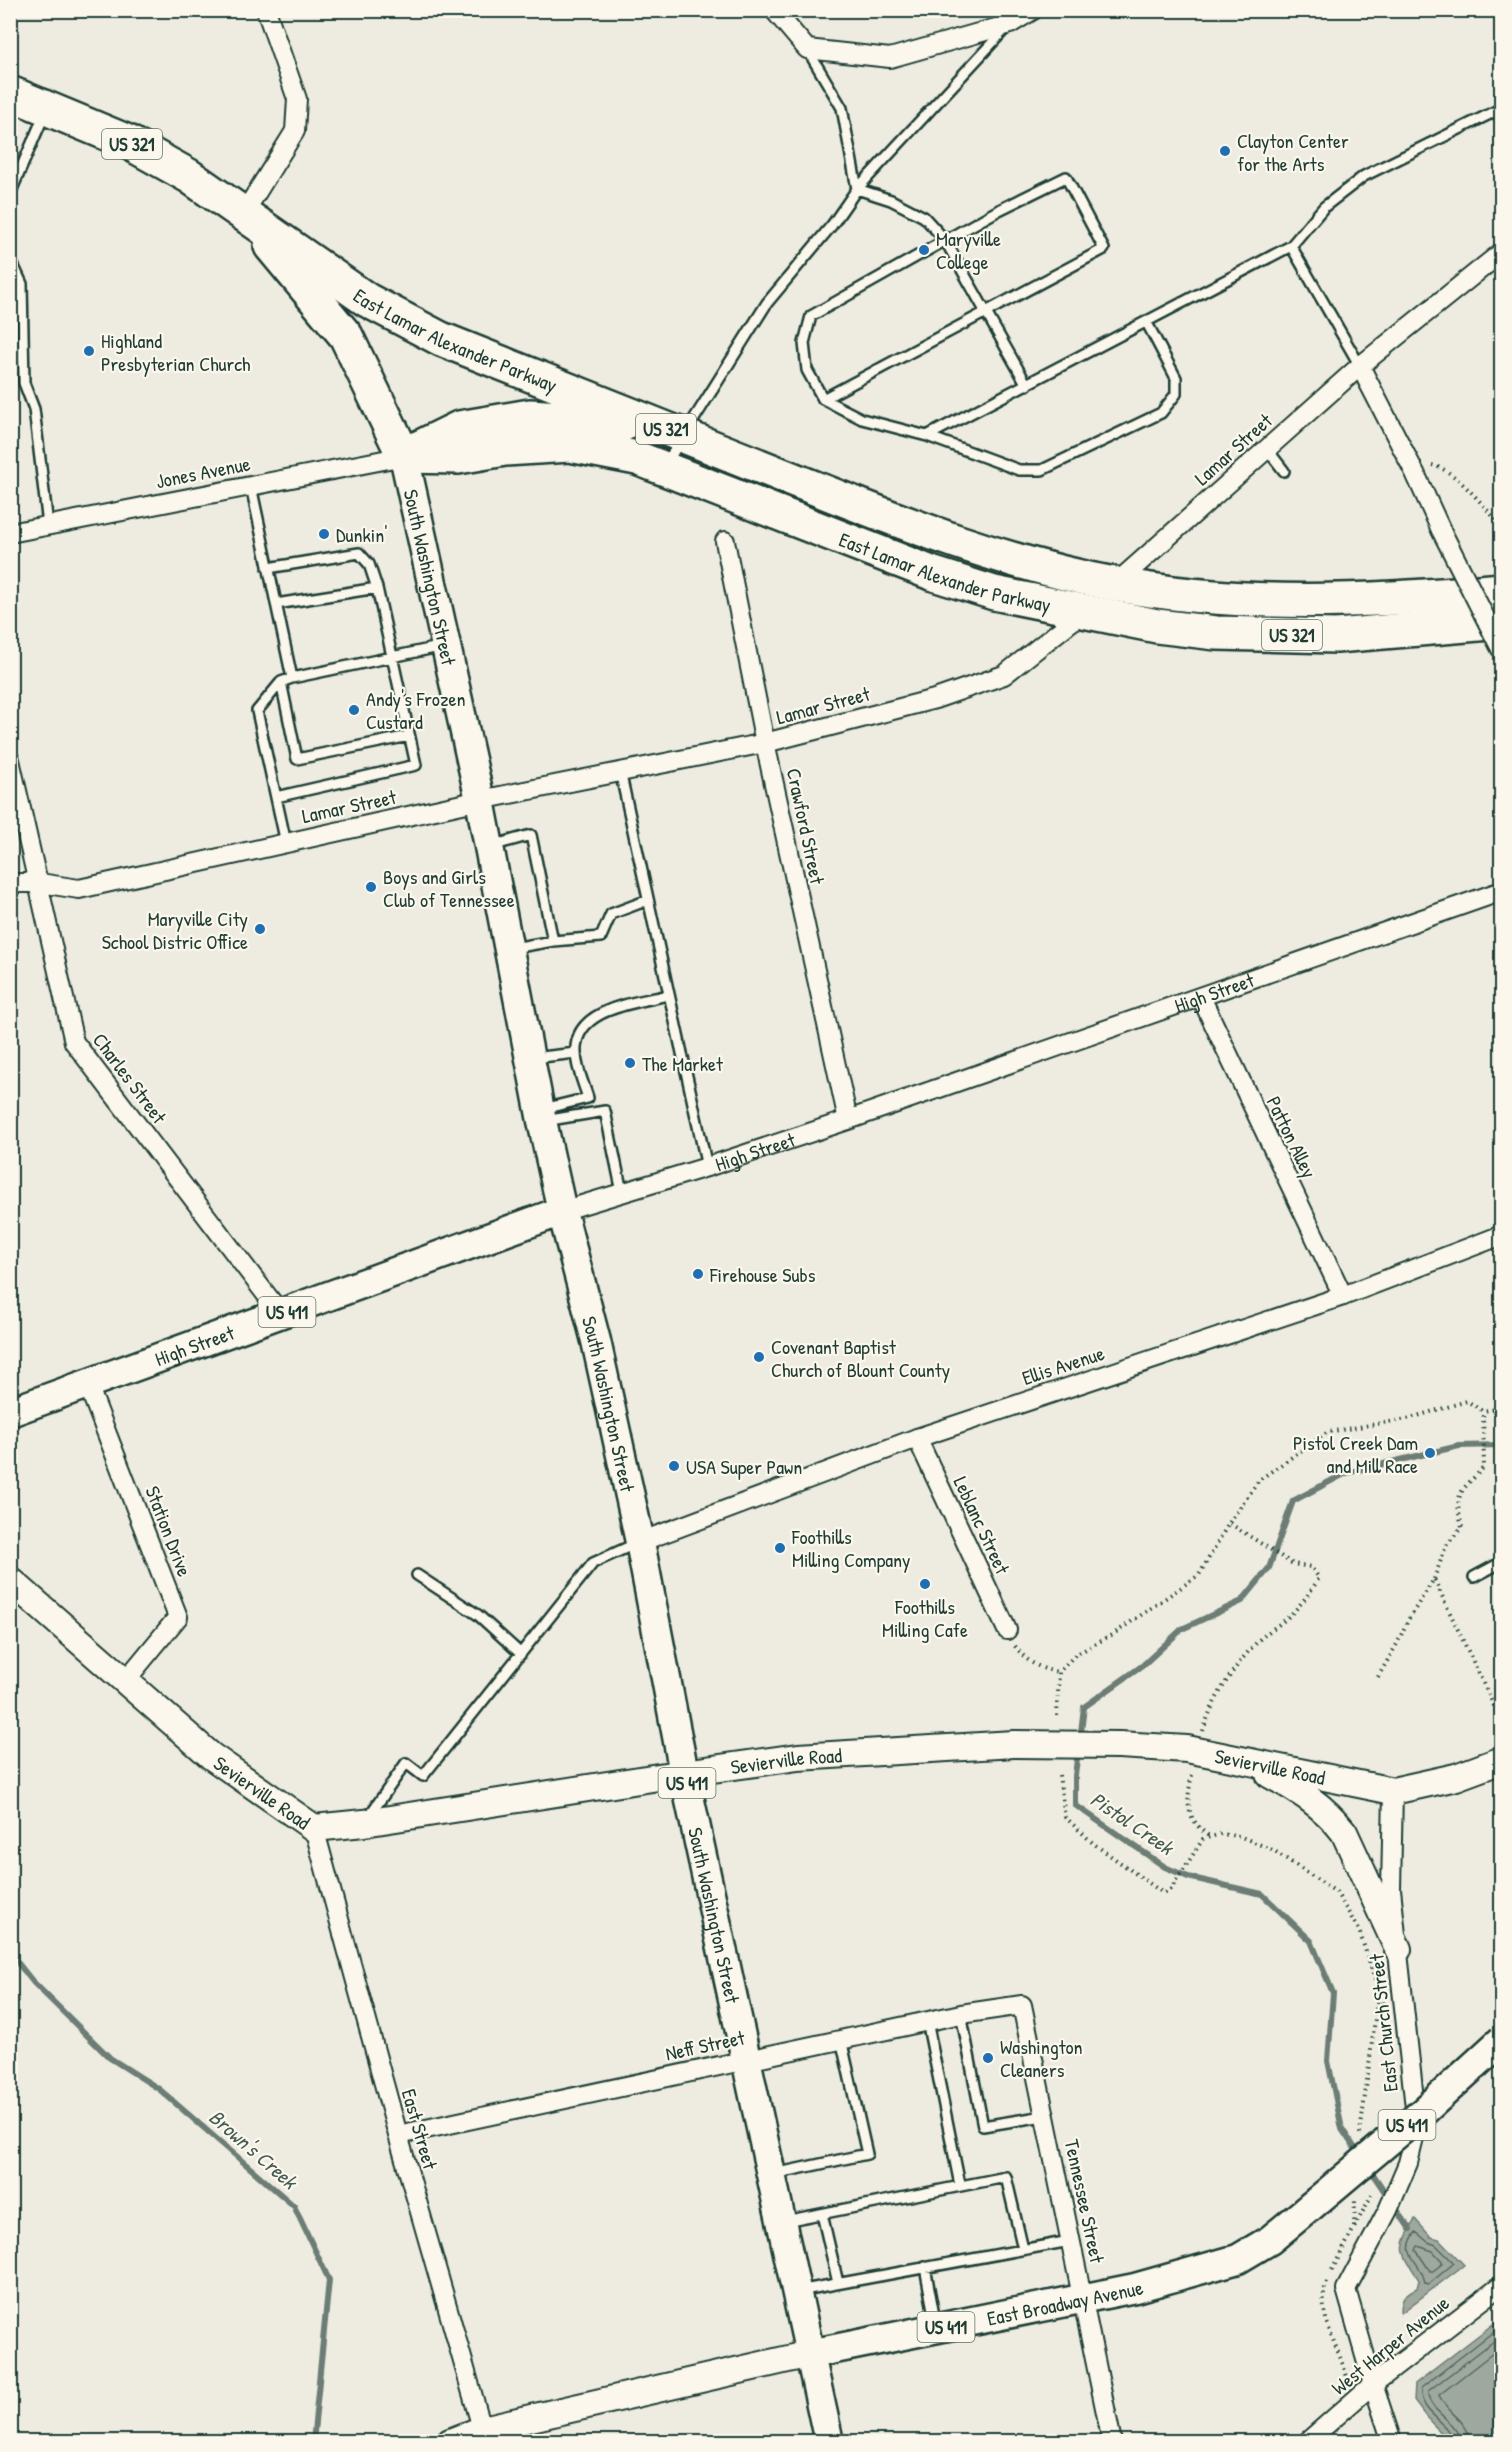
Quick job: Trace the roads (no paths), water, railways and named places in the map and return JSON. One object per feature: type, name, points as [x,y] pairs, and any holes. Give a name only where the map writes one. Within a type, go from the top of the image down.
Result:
[{"type":"highway","name":"East Lamar Alexander Parkway","points":[[10,93],[128,142],[189,176],[367,300],[441,339],[927,532],[1024,564],[1115,584],[1211,597],[1324,602],[1502,590]]},
{"type":"highway","name":"East Lamar Alexander Parkway","points":[[244,213],[346,336],[404,456]]},
{"type":"highway","name":"East Lamar Alexander Parkway","points":[[404,456],[459,428],[530,416],[602,421],[683,436]]},
{"type":"highway","name":"East Lamar Alexander Parkway","points":[[404,456],[458,457],[506,449],[570,445],[637,458],[934,574],[994,592],[1083,613],[1157,626],[1240,634],[1336,636],[1502,622]]},
{"type":"main road","name":"South Washington Street","points":[[404,456],[480,800],[507,949],[541,1115],[562,1212],[596,1341],[640,1542],[684,1773],[829,2442]]},
{"type":"main road","name":"High Street","points":[[10,1412],[562,1212]]},
{"type":"main road","name":"East Broadway Avenue","points":[[810,2354],[1082,2300],[1135,2288],[1238,2259],[1270,2240],[1310,2207],[1423,2112],[1502,2040]]},
{"type":"street","points":[[244,213],[295,131],[297,99],[266,10]]},
{"type":"street","points":[[774,10],[807,50],[890,58],[1011,24],[1033,10]]},
{"type":"street","name":"Lamar Street","points":[[10,883],[40,883],[79,889],[480,800],[765,743],[934,699],[1004,675],[1083,613],[1360,366],[1502,252]]},
{"type":"street","points":[[1360,366],[1502,651]]},
{"type":"street","name":"Jones Avenue","points":[[10,533],[404,456]]},
{"type":"street","name":"Crawford Street","points":[[725,541],[765,743],[848,1120]]},
{"type":"street","name":"Charles Street","points":[[10,760],[40,883],[74,1042],[281,1314]]},
{"type":"street","name":"High Street","points":[[562,1212],[848,1120],[1502,891]]},
{"type":"street","name":"Patton Alley","points":[[1201,997],[1343,1296]]},
{"type":"street","name":"Ellis Avenue","points":[[640,1542],[916,1438],[1343,1296],[1502,1235]]},
{"type":"street","name":"Station Drive","points":[[88,1385],[178,1617],[126,1680]]},
{"type":"street","name":"Leblanc Street","points":[[916,1438],[1007,1630]]},
{"type":"street","name":"Sevierville Road","points":[[10,1580],[211,1756],[314,1828],[364,1823],[798,1757],[1014,1744],[1119,1745],[1187,1749],[1393,1791],[1456,1777],[1502,1760]]},
{"type":"street","points":[[1247,1762],[1305,1794],[1332,1816],[1344,1832],[1354,1852],[1398,1949]]},
{"type":"street","name":"East Church Street","points":[[1392,2442],[1346,2289],[1388,2210],[1408,2163],[1418,2126],[1391,1889],[1393,1791]]},
{"type":"street","name":"East Street","points":[[314,1828],[398,2134],[485,2435]]},
{"type":"street","name":"Neff Street","points":[[398,2134],[961,2014],[1022,2005]]},
{"type":"street","name":"Tennessee Street","points":[[1022,2005],[1112,2442]]},
{"type":"street","name":"West Harper Avenue","points":[[1307,2442],[1373,2384],[1502,2284]]},
{"type":"street","name":"East Broadway Avenue","points":[[450,2442],[810,2354]]},
{"type":"lane","points":[[664,467],[767,303],[832,225],[857,189],[1011,24]]},
{"type":"lane","points":[[807,50],[842,108],[857,189]]},
{"type":"lane","points":[[10,194],[47,108]]},
{"type":"lane","points":[[927,436],[1291,246],[1324,207],[1364,176],[1502,108]]},
{"type":"lane","points":[[822,399],[1104,249],[1066,177],[999,210],[811,316],[804,343],[807,370],[822,399],[862,419],[927,436],[1019,470],[1042,470],[1161,413],[1176,394],[1176,378],[1147,323]]},
{"type":"lane","points":[[857,189],[891,200],[924,217],[945,240],[1027,385]]},
{"type":"lane","points":[[1291,246],[1360,366]]},
{"type":"lane","points":[[10,258],[22,284],[24,383],[34,409],[48,525]]},
{"type":"lane","points":[[1267,449],[1284,471]]},
{"type":"lane","points":[[251,486],[292,678]]},
{"type":"lane","points":[[268,568],[359,553],[369,564],[377,588],[416,765],[276,797]]},
{"type":"lane","points":[[276,604],[377,588]]},
{"type":"lane","points":[[286,843],[257,711],[281,682],[292,678],[446,646]]},
{"type":"lane","points":[[281,682],[297,759],[409,736]]},
{"type":"lane","points":[[620,771],[707,1167]]},
{"type":"lane","points":[[489,846],[531,835],[553,941]]},
{"type":"lane","points":[[507,949],[553,941],[601,938],[611,914],[648,900]]},
{"type":"lane","points":[[541,1115],[588,1098],[576,1053],[578,1033],[599,1013],[668,995]]},
{"type":"lane","points":[[530,1058],[576,1053]]},
{"type":"lane","points":[[541,1115],[605,1111],[622,1192]]},
{"type":"lane","points":[[364,1823],[406,1763],[423,1776],[593,1563],[640,1542]]},
{"type":"lane","points":[[1474,1577],[1502,1562]]},
{"type":"lane","points":[[417,1575],[478,1615],[520,1653]]},
{"type":"lane","points":[[961,2014],[983,2126],[1044,2116]]},
{"type":"lane","points":[[927,2022],[960,2185]]},
{"type":"lane","points":[[772,2174],[867,2154],[841,2039]]},
{"type":"lane","points":[[781,2222],[1006,2177],[1023,2249]]},
{"type":"lane","points":[[822,2214],[838,2283]]},
{"type":"lane","points":[[796,2291],[1070,2241]]},
{"type":"lane","points":[[925,2267],[937,2329]]},
{"type":"water","points":[[1415,2219],[1431,2237],[1439,2239],[1464,2265],[1401,2313],[1404,2298],[1417,2288],[1419,2280],[1404,2250],[1406,2238]]},
{"type":"water","points":[[1501,2318],[1501,2441],[1449,2441],[1414,2401],[1415,2384]]},
{"type":"waterway","name":"Pistol Creek","points":[[1080,1740],[1084,1707],[1142,1666],[1182,1629],[1242,1601],[1269,1568],[1293,1501],[1346,1473],[1459,1446],[1502,1445]]},
{"type":"waterway","name":"Pistol Creek","points":[[1078,1750],[1075,1805],[1165,1867],[1188,1877],[1262,1894],[1311,1941],[1333,1993],[1328,2061],[1342,2129],[1360,2156]]},
{"type":"waterway","name":"Brown's Creek","points":[[10,1953],[33,1982],[110,2058],[159,2089],[294,2206],[329,2280],[313,2442]]},
{"type":"waterway","name":"Pistol Creek","points":[[1368,2167],[1410,2229]]},
{"type":"place","name":"Clayton Center for the Arts","points":[[1225,151]]},
{"type":"place","name":"Maryville College","points":[[924,250]]},
{"type":"place","name":"Highland Presbyterian Church","points":[[89,351]]},
{"type":"place","name":"Dunkin'","points":[[324,534]]},
{"type":"place","name":"Andy's Frozen Custard","points":[[354,710]]},
{"type":"place","name":"Boys and Girls Club of Tennessee","points":[[371,887]]},
{"type":"place","name":"Maryville City School Distric Office","points":[[260,929]]},
{"type":"place","name":"The Market","points":[[630,1063]]},
{"type":"place","name":"Firehouse Subs","points":[[698,1274]]},
{"type":"place","name":"Covenant Baptist Church of Blount County","points":[[759,1357]]},
{"type":"place","name":"Pistol Creek Dam and Mill Race","points":[[1430,1453]]},
{"type":"place","name":"USA Super Pawn","points":[[674,1466]]},
{"type":"place","name":"Foothills Milling Company","points":[[780,1548]]},
{"type":"place","name":"Foothills Milling Cafe","points":[[925,1584]]},
{"type":"place","name":"Washington Cleaners","points":[[988,2058]]}]
